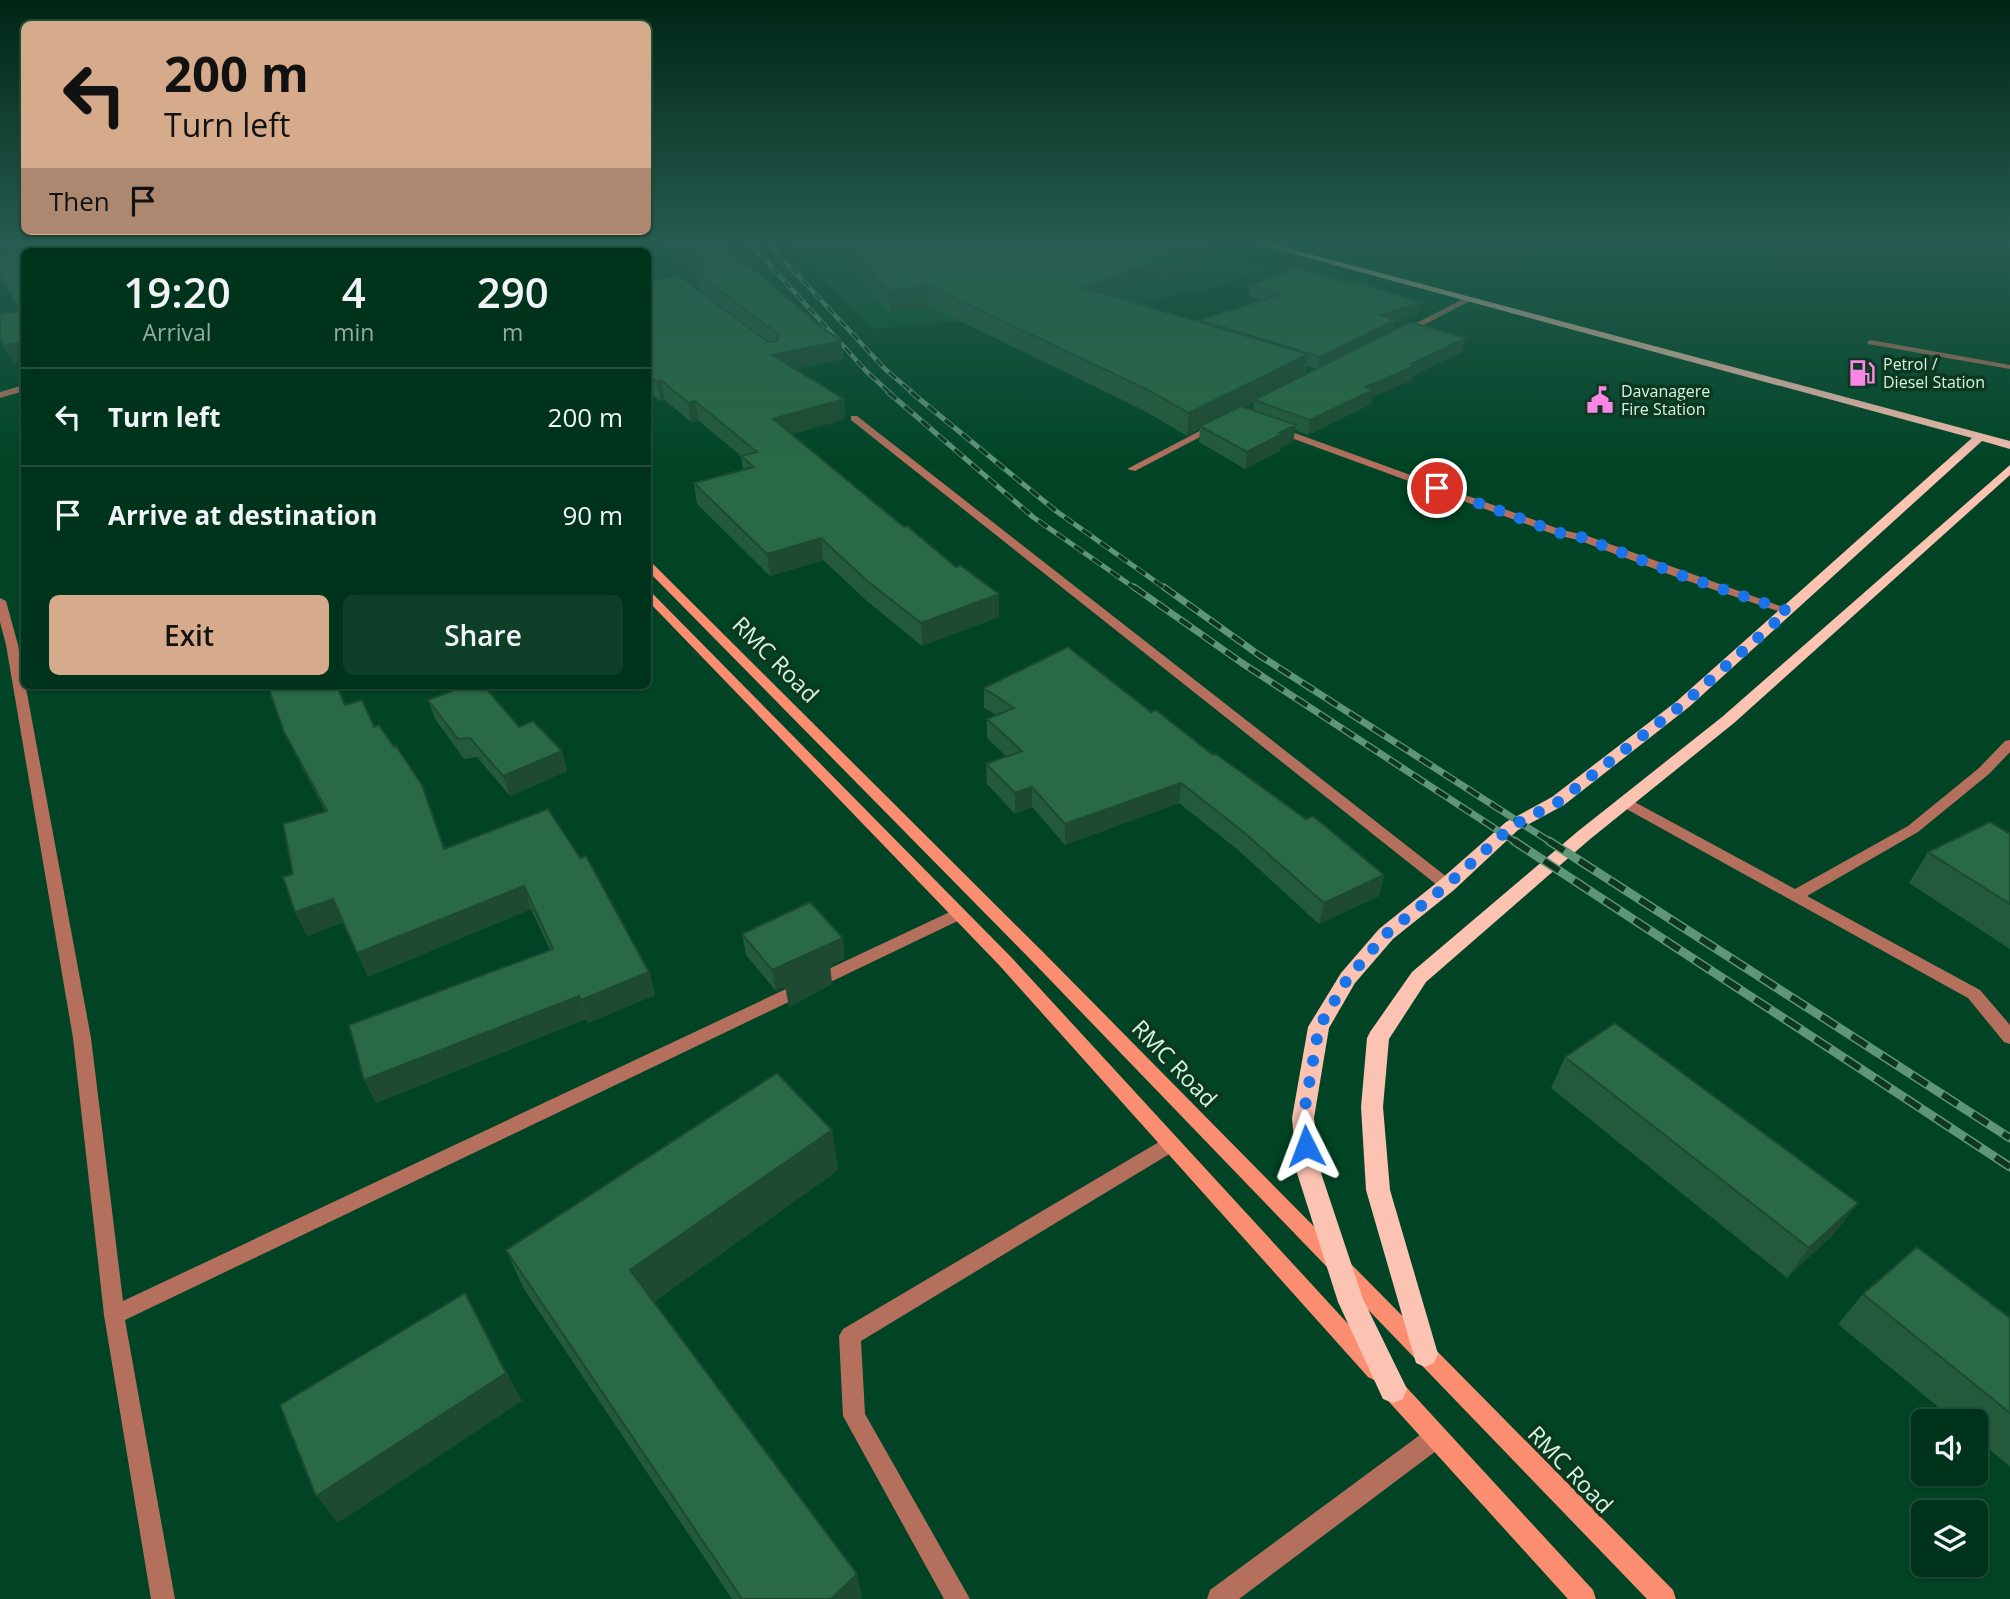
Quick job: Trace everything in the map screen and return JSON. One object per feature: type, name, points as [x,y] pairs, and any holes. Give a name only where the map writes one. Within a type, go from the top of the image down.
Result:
[{"type":"main road","points":[[1526,316],[2010,445]]},
{"type":"main road","points":[[1393,1389],[1351,1302],[1309,1174],[1303,1118],[1319,1027],[1348,978],[1386,934],[1447,885],[1512,826],[1558,802],[1683,704],[1961,457],[1980,437]]},
{"type":"main road","points":[[1425,1354],[1378,1190],[1372,1107],[1378,1038],[1419,977],[1573,844],[1728,720],[2008,470]]},
{"type":"street","points":[[1393,337],[1436,316]]},
{"type":"street","points":[[1871,342],[2010,367]]},
{"type":"street","points":[[0,395],[21,389]]},
{"type":"street","points":[[854,418],[1447,885]]},
{"type":"street","points":[[1132,469],[1226,421]]},
{"type":"street","points":[[1262,424],[1560,533],[1581,537],[1683,576],[1788,611]]},
{"type":"street","name":"RMC Road","points":[[651,568],[1037,956],[1664,1599]]},
{"type":"street","points":[[651,598],[1005,961],[1584,1599]]},
{"type":"street","points":[[0,601],[12,645],[82,1038],[114,1315],[163,1599]]},
{"type":"street","points":[[1796,895],[1913,829],[1984,771],[2010,744]]},
{"type":"street","points":[[1626,803],[1975,994],[2010,1037]]},
{"type":"street","points":[[114,1315],[959,914]]},
{"type":"street","points":[[958,1599],[854,1416],[850,1336],[1169,1144]]},
{"type":"street","points":[[1219,1599],[1437,1437]]},
{"type":"shaded area","points":[[859,316],[1019,316],[872,329]]},
{"type":"building","points":[[0,316],[21,316],[21,342],[5,345],[0,336]]},
{"type":"building","points":[[651,316],[733,316],[768,342],[778,341],[778,334],[753,316],[807,316],[841,341],[772,355],[844,399],[773,419],[904,527],[907,526],[956,567],[960,565],[999,594],[921,623],[866,580],[821,538],[767,554],[694,483],[754,467],[741,456],[757,452],[695,401],[688,403],[661,380],[657,382],[651,377]]},
{"type":"building","points":[[991,316],[1178,316],[1308,354],[1189,413],[1146,389]]},
{"type":"building","points":[[1214,316],[1382,316],[1395,320],[1320,357],[1200,320]]},
{"type":"building","points":[[1410,322],[1466,338],[1411,364],[1415,366],[1365,387],[1373,390],[1310,420],[1254,400]]},
{"type":"building","points":[[1241,406],[1296,425],[1247,452],[1200,426]]},
{"type":"building","points":[[1068,647],[1151,712],[1156,710],[1213,755],[1216,754],[1306,819],[1313,816],[1384,875],[1324,903],[1241,830],[1181,783],[1065,824],[1032,787],[1015,793],[986,764],[1022,751],[987,719],[1014,708],[984,688]]},
{"type":"building","points":[[269,689],[338,689],[345,705],[362,700],[374,727],[379,725],[422,785],[444,849],[548,809],[580,858],[586,856],[649,972],[581,1000],[579,996],[364,1080],[349,1025],[553,949],[524,886],[357,953],[333,899],[295,912],[283,877],[293,874],[283,824],[327,811],[284,732]]},
{"type":"building","points":[[458,689],[487,689],[519,727],[533,721],[562,751],[503,776],[470,738],[458,739],[428,700]]},
{"type":"building","points":[[1990,822],[2010,834],[2010,904],[1928,852]]},
{"type":"building","points":[[810,902],[843,938],[772,970],[742,934]]},
{"type":"building","points":[[830,963],[785,986],[784,985]]},
{"type":"building","points":[[1615,1023],[1858,1203],[1809,1248],[1565,1057]]},
{"type":"building","points":[[777,1073],[832,1130],[630,1270],[857,1574],[831,1599],[742,1599],[506,1250]]},
{"type":"building","points":[[1917,1247],[2010,1318],[2010,1413],[1863,1294]]},
{"type":"building","points":[[465,1293],[506,1373],[316,1496],[280,1405]]},
{"type":"railway","points":[[816,316],[890,393]]},
{"type":"railway","points":[[835,316],[885,369],[913,393]]},
{"type":"railway","points":[[888,392],[1033,517],[1136,589]]},
{"type":"railway","points":[[911,392],[1056,511],[1166,589]]},
{"type":"railway","points":[[1134,587],[1242,663],[1517,843]]},
{"type":"railway","points":[[1164,587],[1259,655],[1552,843]]},
{"type":"railway","points":[[1514,841],[2010,1167]]},
{"type":"railway","points":[[1549,841],[2010,1138]]},
{"type":"place","name":"Petrol / Diesel Station","points":[[1862,373]]},
{"type":"place","name":"Davanagere Fire Station","points":[[1600,400]]},
{"type":"route","points":[[1306,1146],[1303,1118],[1319,1027],[1348,978],[1386,934],[1447,885],[1512,826],[1558,802],[1683,704],[1788,611],[1437,488]]}]
